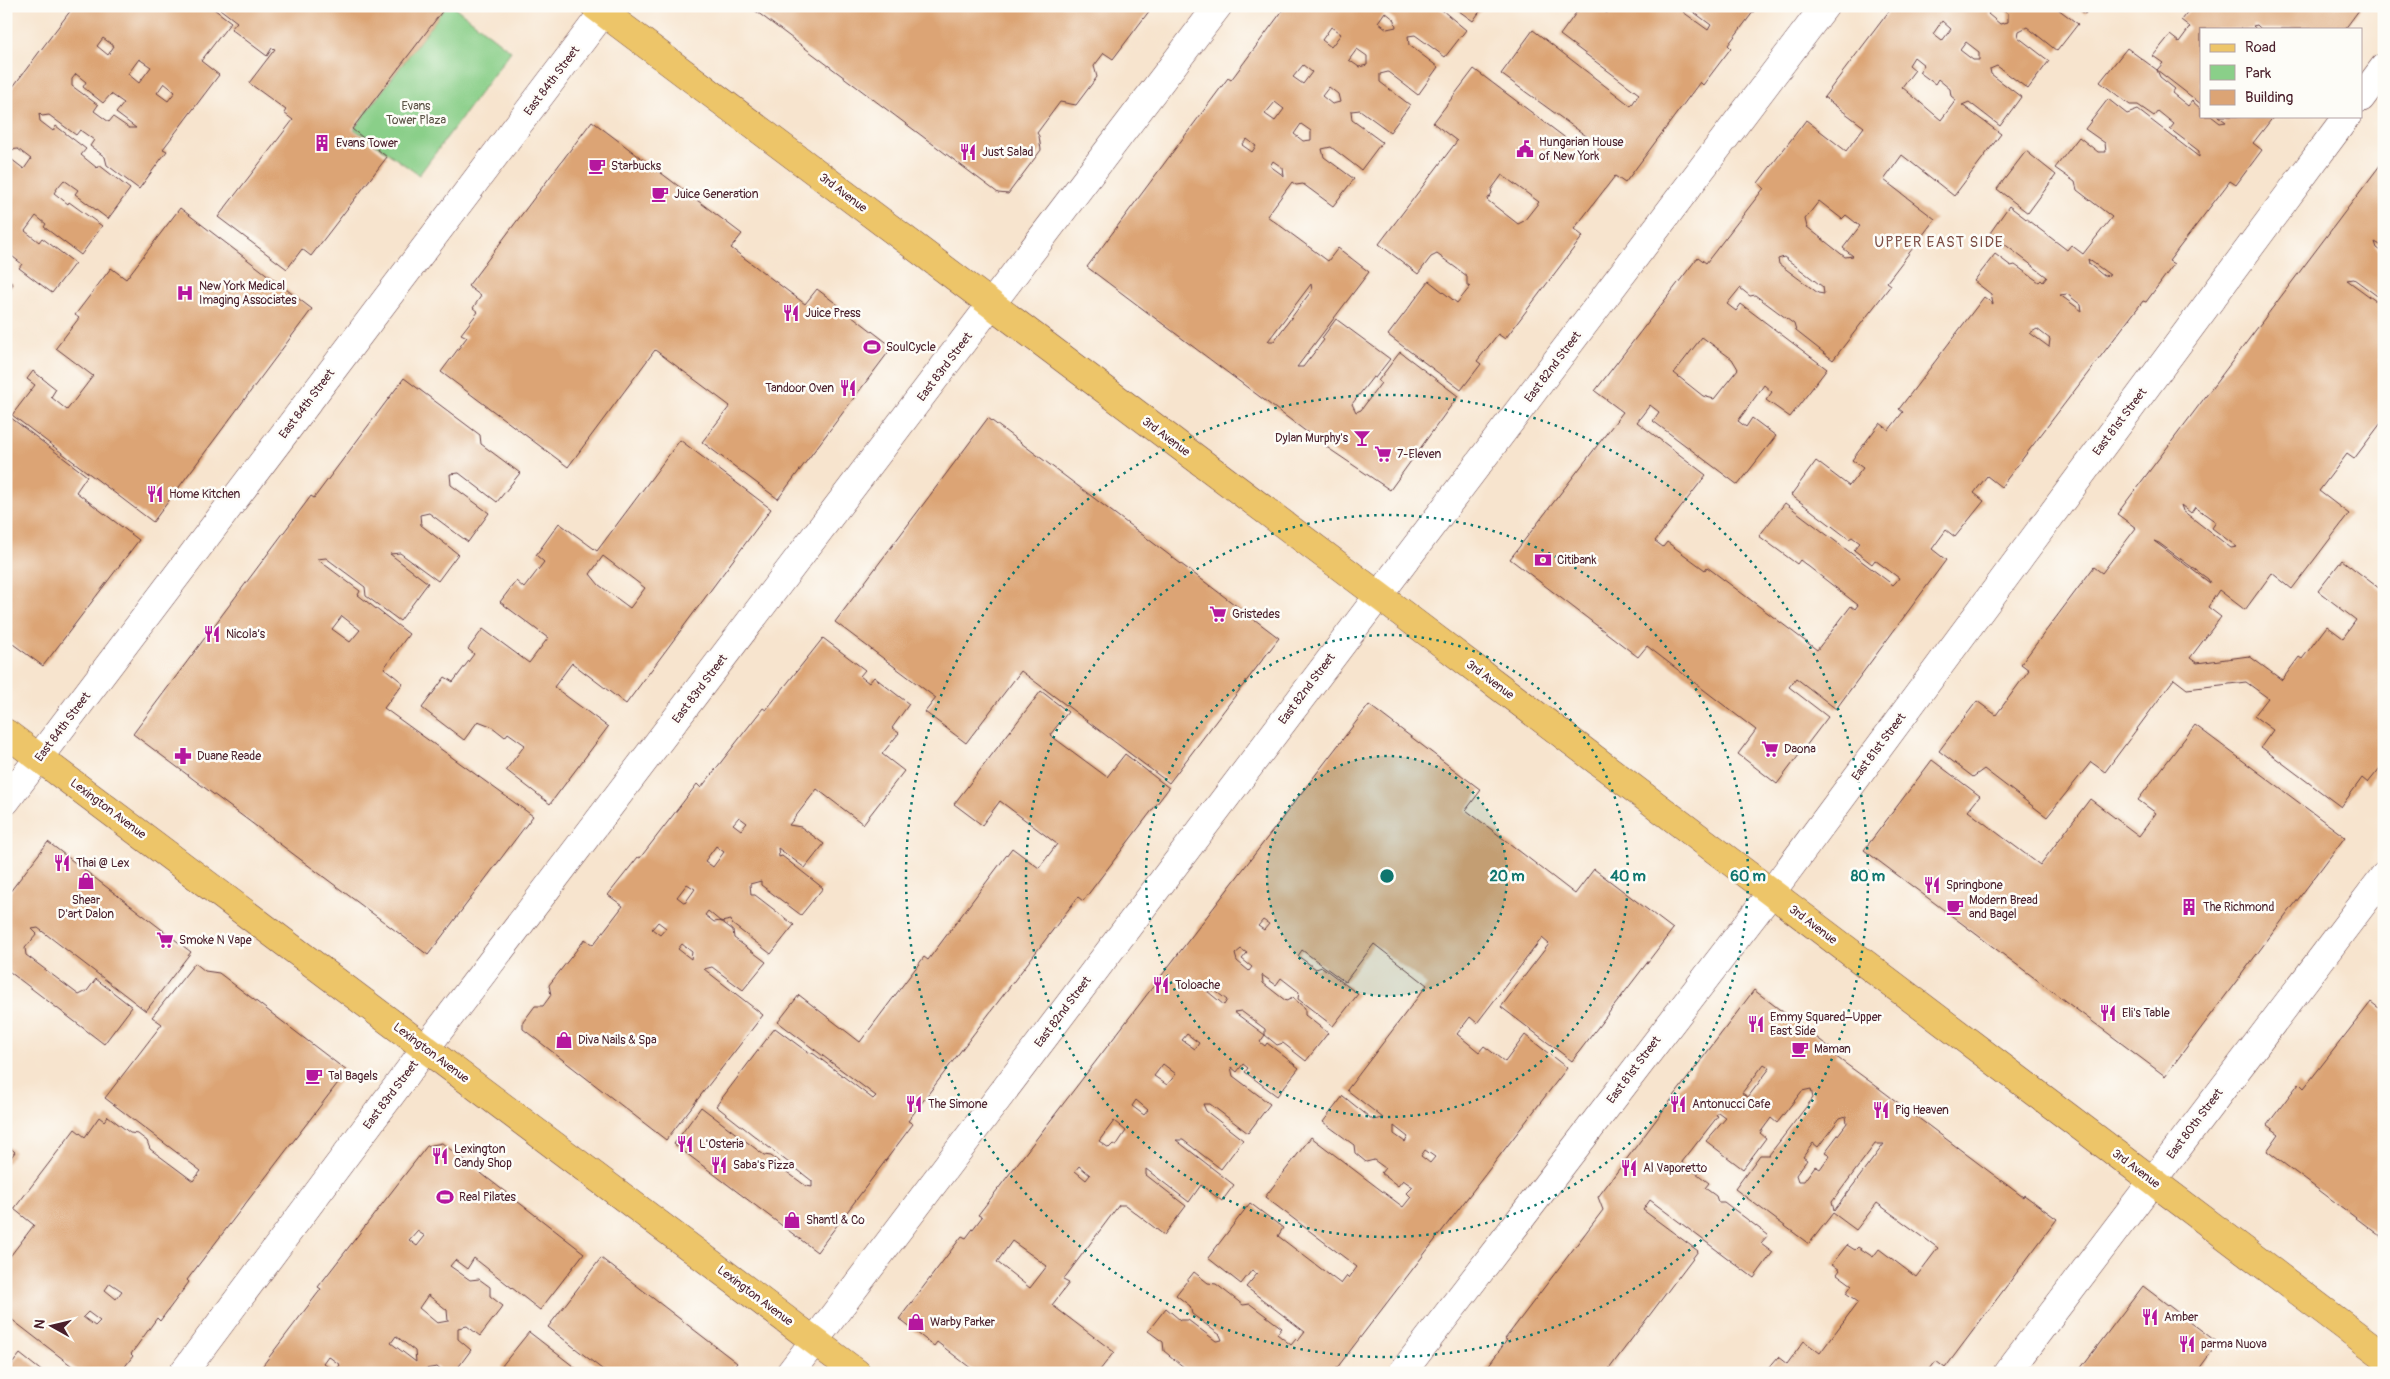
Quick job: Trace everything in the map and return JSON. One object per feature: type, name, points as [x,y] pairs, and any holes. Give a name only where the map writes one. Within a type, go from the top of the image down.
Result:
[{"type":"main road","name":"3rd Avenue","points":[[602,8],[1379,598],[2384,1356]]},
{"type":"main road","name":"Lexington Avenue","points":[[6,732],[857,1373]]},
{"type":"street","name":"East 83rd Street","points":[[182,1373],[425,1049],[1218,6]]},
{"type":"street","name":"East 82nd Street","points":[[790,1373],[1328,662],[1379,598],[1825,6]]},
{"type":"street","name":"East 84th Street","points":[[6,801],[602,8]]},
{"type":"street","points":[[2362,97],[2384,67]]},
{"type":"street","name":"East 81st Street","points":[[1402,1373],[1771,893],[2346,118]]},
{"type":"street","name":"East 80th Street","points":[[2007,1373],[2384,876]]},
{"type":"green space","name":"Evans Tower Plaza","points":[[446,6],[453,6],[511,51],[419,175],[354,129]]},
{"type":"building","points":[[74,6],[210,6],[231,22],[201,61],[219,75],[163,149],[167,151],[139,189],[107,165],[105,157],[90,146],[94,140],[80,130],[76,135],[49,115],[42,116],[39,113],[40,121],[53,131],[56,126],[86,149],[81,155],[97,168],[99,165],[130,189],[108,219],[75,194],[78,190],[64,180],[58,187],[54,193],[102,226],[81,255],[44,227],[46,224],[36,216],[25,231],[39,242],[42,238],[75,263],[52,293],[19,268],[22,264],[8,253],[6,256],[6,96]],"holes":[[[103,38],[114,46],[108,55],[97,46]],[[139,59],[151,67],[139,83],[128,74]],[[76,74],[86,82],[83,87],[103,103],[111,94],[124,103],[116,113],[136,128],[129,128],[113,117],[109,122],[94,111],[98,105],[72,86],[72,79]],[[164,83],[175,92],[168,101],[157,93]],[[18,149],[31,159],[24,169],[11,159],[9,150]]]},
{"type":"building","name":"Evans Tower","points":[[216,6],[441,6],[444,9],[352,129],[387,157],[311,256],[302,249],[287,269],[218,217],[293,120],[284,113],[286,110],[249,83],[275,49],[272,48],[267,56],[231,29],[237,22]]},
{"type":"building","points":[[749,6],[1153,6],[1113,59],[1104,53],[1094,66],[1097,77],[1076,105],[1060,102],[1037,133],[1041,150],[1008,194],[998,193]]},
{"type":"building","points":[[1286,6],[1354,6],[1359,10],[1362,6],[1437,6],[1466,30],[1445,57],[1415,35],[1408,36],[1409,45],[1438,67],[1418,95],[1388,72],[1380,74],[1380,82],[1410,105],[1390,132],[1360,110],[1351,111],[1352,120],[1382,142],[1361,170],[1331,147],[1322,149],[1324,157],[1354,179],[1333,206],[1303,184],[1296,185],[1292,182],[1267,216],[1328,261],[1338,248],[1369,272],[1297,367],[1303,367],[1324,340],[1322,338],[1336,319],[1390,359],[1352,404],[1356,412],[1361,410],[1381,383],[1378,381],[1400,352],[1458,396],[1390,490],[1328,448],[1087,267],[1228,78],[1231,80]],"holes":[[[1385,12],[1395,20],[1396,27],[1387,29],[1378,22]],[[1331,27],[1341,34],[1331,47],[1322,40]],[[1357,49],[1367,56],[1367,65],[1359,67],[1349,60]],[[1303,65],[1312,72],[1303,84],[1293,77]],[[1329,87],[1338,94],[1340,102],[1332,104],[1322,96]],[[1275,102],[1284,109],[1275,121],[1265,114]],[[1301,124],[1311,131],[1311,140],[1303,141],[1294,134]],[[1247,139],[1256,146],[1252,152],[1242,145]],[[1273,161],[1283,168],[1284,176],[1270,166]],[[1311,284],[1312,290],[1274,341],[1268,341]]]},
{"type":"building","points":[[1452,6],[1484,6],[1473,21]]},
{"type":"building","points":[[1581,6],[1598,6],[1607,13],[1607,6],[1757,7],[1728,45],[1731,48],[1703,85],[1700,82],[1625,183],[1615,176],[1574,229],[1583,236],[1505,339],[1498,334],[1477,361],[1481,364],[1461,390],[1388,335],[1429,281],[1457,303],[1470,287],[1467,285],[1467,276],[1437,254],[1431,257],[1418,274],[1379,244],[1457,141],[1433,123],[1474,69],[1592,158],[1600,146],[1501,74],[1533,30],[1631,106],[1639,94],[1560,35]],"holes":[[[1687,7],[1711,25],[1708,30],[1683,12]],[[1502,175],[1539,202],[1524,221],[1518,224],[1487,200],[1492,193],[1491,190]]]},
{"type":"building","points":[[1893,6],[1994,6],[1988,14],[2000,24],[2008,22],[2008,13],[1999,6],[2054,6],[2078,24],[2057,51],[2027,27],[2019,31],[2018,37],[2049,61],[2028,89],[1997,66],[1990,69],[1991,74],[2021,97],[2000,126],[1969,102],[1962,105],[2001,134],[1954,196],[1902,155],[1884,180],[1935,219],[1887,282],[1891,285],[1833,360],[1796,331],[1794,324],[1755,295],[1750,296],[1740,288],[1727,304],[1736,311],[1741,304],[1827,369],[1790,417],[1766,400],[1772,392],[1764,385],[1738,421],[1746,427],[1752,418],[1776,436],[1738,485],[1653,421],[1659,412],[1650,405],[1637,422],[1706,475],[1655,541],[1663,547],[1667,542],[1705,570],[1707,567],[1817,650],[1851,606],[1855,609],[1858,605],[1800,560],[1797,564],[1759,536],[1785,503],[1893,585],[1896,582],[1899,578],[1875,560],[1872,564],[1854,550],[1860,543],[1852,537],[1849,539],[1791,495],[1816,461],[1849,486],[1863,468],[1852,460],[1880,423],[1889,430],[1903,412],[1899,409],[1984,297],[1993,304],[1991,294],[1974,281],[1995,254],[2011,266],[2015,265],[2039,282],[2041,280],[2043,282],[2047,277],[1990,233],[2009,206],[2067,250],[2071,245],[2083,254],[2112,217],[2077,190],[2075,182],[2055,168],[2079,137],[2098,152],[2106,152],[2105,143],[2085,129],[2108,99],[2127,114],[2138,110],[2199,157],[2199,151],[2170,129],[2174,124],[2158,111],[2154,116],[2138,105],[2130,105],[2100,82],[2127,48],[2157,70],[2160,77],[2175,89],[2172,93],[2188,106],[2192,101],[2200,108],[2200,118],[2214,118],[2220,123],[2226,122],[2221,118],[2272,118],[2253,143],[2262,150],[2236,185],[2230,181],[2169,261],[2174,264],[2146,302],[2143,301],[2001,487],[1987,476],[1974,493],[1984,501],[1955,537],[1946,530],[1932,549],[1946,560],[1836,709],[1796,678],[1789,687],[1828,717],[1777,784],[1738,754],[1756,730],[1647,646],[1638,657],[1510,559],[1623,412],[1595,391],[1698,257],[1706,263],[1764,188],[1758,183],[1806,120],[1846,151],[1864,127],[1824,97]],"holes":[[[1942,21],[1951,29],[1942,41],[1933,34]],[[1966,42],[1979,52],[1979,60],[1973,60],[1960,50]],[[1914,57],[1924,65],[1919,72],[1935,84],[1938,79],[1950,89],[1951,96],[1956,100],[1941,120],[1902,87],[1915,70],[1909,65]],[[1819,201],[1842,219],[1846,215],[1860,226],[1843,248],[1853,256],[1845,257],[1807,227],[1805,219]],[[1784,257],[1823,287],[1824,294],[1818,293],[1779,264],[1778,259]],[[2088,259],[2110,275],[2104,276],[2089,264]],[[2067,294],[2081,305],[2082,311],[2060,295]],[[2037,329],[2050,339],[2049,347],[2030,333]],[[1702,337],[1732,359],[1738,369],[1714,399],[1703,396],[1674,373]]]},
{"type":"building","points":[[2075,6],[2091,6],[2085,14]]},
{"type":"building","points":[[2192,6],[2362,6],[2346,28],[2260,28],[2257,25],[2253,26],[2255,28],[2200,28],[2200,103],[2157,70],[2163,63],[2153,56],[2170,35],[2179,42],[2190,27],[2181,20]]},
{"type":"building","points":[[592,121],[742,234],[731,248],[805,304],[817,289],[890,345],[890,350],[778,499],[702,442],[730,406],[655,350],[568,467],[441,372],[467,337],[461,334],[478,312],[473,308],[481,296],[468,286]]},
{"type":"building","points":[[2026,151],[2056,175],[2028,213],[1997,189]]},
{"type":"building","points":[[2384,160],[2384,244],[2382,246],[2375,242],[2377,248],[2384,253],[2384,301],[2354,279],[2347,280],[2384,307],[2384,353],[2379,360],[2384,364],[2384,419],[2354,459],[2347,454],[2319,491],[2349,514],[2292,589],[2272,573],[2245,610],[2219,590],[2208,607],[2221,617],[2190,658],[2197,663],[2249,656],[2282,680],[2299,657],[2302,659],[2327,626],[2343,638],[2356,620],[2318,591],[2342,560],[2384,592],[2384,763],[2368,783],[2362,778],[2341,807],[2261,747],[2273,730],[2254,716],[2268,698],[2246,682],[2187,689],[2174,679],[2105,772],[2091,762],[2047,817],[1984,769],[1973,777],[1939,751],[1977,701],[1996,715],[2029,670],[2021,664],[2094,567],[2102,573],[2136,528],[2117,514]],"holes":[[[2181,505],[2191,513],[2195,507],[2216,522],[2212,528],[2237,547],[2231,548],[2183,511]],[[2154,541],[2208,579],[2210,583]]]},
{"type":"building","points":[[180,208],[312,309],[153,522],[12,415],[35,385],[27,379],[33,371],[56,389],[51,397],[67,410],[93,376],[56,348],[79,318],[75,315],[111,268],[126,279]]},
{"type":"building","points":[[6,279],[13,284],[6,294]]},
{"type":"building","points":[[404,378],[480,435],[481,444],[520,473],[497,502],[459,473],[450,474],[451,485],[489,513],[468,542],[429,513],[420,515],[421,525],[458,554],[438,581],[400,553],[390,554],[428,583],[400,621],[366,596],[365,587],[326,558],[317,559],[360,591],[358,595],[409,634],[384,668],[403,683],[384,708],[533,816],[428,955],[133,734],[311,496],[314,498]],"holes":[[[342,616],[360,630],[350,642],[332,629]]]},
{"type":"building","points":[[6,414],[87,476],[76,492],[139,540],[43,666],[6,639]]},
{"type":"building","points":[[988,418],[1279,638],[1169,783],[1021,671],[966,743],[925,712],[936,698],[835,622]]},
{"type":"building","points":[[680,440],[771,509],[626,704],[572,663],[554,687],[608,727],[550,804],[506,770],[525,745],[508,733],[505,737],[491,726],[478,721],[464,740],[422,708],[445,677],[453,682],[474,654],[468,649],[483,629],[529,663],[548,638],[500,602],[516,581],[524,588],[544,562],[536,555],[559,523],[597,551]],"holes":[[[603,556],[645,588],[630,608],[599,585],[590,574]]]},
{"type":"building","points":[[823,638],[865,670],[860,676],[869,683],[874,677],[909,704],[892,728],[899,733],[882,754],[904,771],[863,824],[817,789],[789,825],[801,827],[824,844],[805,868],[778,848],[779,857],[782,856],[823,888],[801,915],[761,885],[761,881],[750,884],[751,895],[755,895],[794,925],[771,954],[732,924],[731,920],[722,922],[733,930],[734,938],[766,962],[743,990],[712,967],[704,969],[763,1015],[666,1140],[523,1029],[523,1022],[535,1006],[543,1006],[551,995],[549,985],[585,939],[593,945],[623,906],[608,895],[638,857],[640,858],[697,784],[701,788],[763,708],[766,710]],"holes":[[[739,817],[747,823],[741,830],[733,824]],[[716,846],[724,852],[713,867],[705,861]],[[687,884],[695,889],[685,903],[677,897]],[[708,911],[720,921],[714,922],[705,915]],[[658,922],[666,928],[660,935],[652,929]],[[682,944],[692,952],[691,959],[678,949]]]},
{"type":"building","points":[[1041,691],[1068,712],[1050,735],[1107,777],[1125,754],[1169,788],[1083,901],[1078,897],[950,1065],[908,1121],[913,1124],[817,1252],[674,1144],[701,1107],[764,1155],[771,1156],[782,1164],[780,1167],[806,1186],[812,1187],[812,1181],[716,1106],[775,1028],[806,1051],[814,1054],[873,1099],[876,1096],[778,1022],[799,995],[860,1042],[924,957],[928,960],[1012,848],[1039,868],[1057,844],[1000,801],[982,825],[954,804]]},
{"type":"building","points":[[1369,705],[1481,790],[1466,810],[1575,894],[1594,869],[1673,929],[1572,1061],[1501,1007],[1549,944],[1542,938],[1477,1023],[1470,1017],[1457,1034],[1479,1052],[1484,1046],[1505,1062],[1525,1035],[1567,1068],[1333,1373],[1191,1373],[1164,1351],[1163,1342],[1148,1331],[1166,1308],[1180,1320],[1188,1320],[1216,1341],[1222,1340],[1220,1335],[1192,1314],[1190,1306],[1176,1295],[1194,1272],[1208,1283],[1216,1284],[1243,1305],[1250,1304],[1282,1328],[1277,1334],[1291,1345],[1296,1339],[1298,1341],[1305,1332],[1246,1287],[1257,1274],[1252,1270],[1241,1284],[1208,1258],[1250,1203],[1283,1228],[1278,1236],[1341,1284],[1347,1276],[1349,1278],[1357,1267],[1265,1197],[1311,1137],[1403,1207],[1411,1197],[1407,1193],[1413,1187],[1403,1180],[1398,1186],[1381,1173],[1385,1168],[1374,1160],[1366,1162],[1355,1153],[1354,1145],[1323,1122],[1343,1096],[1373,1120],[1383,1118],[1347,1090],[1427,985],[1374,944],[1345,982],[1302,950],[1298,956],[1316,969],[1322,967],[1358,994],[1333,1026],[1298,999],[1299,992],[1281,978],[1276,985],[1262,975],[1263,983],[1286,1001],[1293,998],[1305,1008],[1305,1015],[1328,1033],[1306,1061],[1283,1043],[1277,1045],[1265,1035],[1260,1042],[1265,1046],[1267,1043],[1299,1068],[1277,1096],[1245,1072],[1248,1068],[1243,1064],[1237,1072],[1231,1067],[1233,1076],[1270,1104],[1248,1133],[1210,1104],[1203,1104],[1206,1111],[1243,1140],[1221,1169],[1183,1140],[1176,1140],[1234,1185],[1222,1201],[1201,1185],[1189,1202],[1146,1169],[1146,1175],[1186,1206],[1164,1235],[1125,1205],[1119,1205],[1063,1280],[1069,1283],[1052,1305],[1114,1352],[1100,1370],[1103,1373],[977,1373],[937,1342],[934,1346],[899,1319],[962,1236],[966,1238],[982,1217],[978,1215]],"holes":[[[1263,920],[1269,924],[1264,930],[1258,926]],[[1241,949],[1247,953],[1242,959],[1252,967],[1249,971],[1237,961],[1235,954]],[[1214,990],[1227,1000],[1224,1005],[1207,991]],[[1241,1011],[1265,1029],[1265,1035],[1234,1012]],[[1187,1034],[1199,1043],[1195,1049],[1182,1040]],[[1163,1064],[1176,1074],[1167,1085],[1154,1076]],[[1136,1100],[1148,1110],[1144,1115],[1132,1106]],[[1114,1121],[1126,1131],[1116,1146],[1113,1144],[1109,1148],[1099,1141]],[[1394,1126],[1408,1137],[1405,1142],[1394,1134]],[[1425,1150],[1435,1157],[1430,1163],[1421,1156]],[[1079,1166],[1090,1175],[1086,1180],[1075,1171]],[[1012,1241],[1047,1266],[1030,1288],[997,1262]]]},
{"type":"building","name":"The Richmond","points":[[2195,725],[2345,837],[2165,1076],[1864,850],[1932,760],[1980,796],[1968,811],[2040,865],[2090,799],[2139,836],[2156,813],[2138,800]]},
{"type":"building","points":[[48,842],[191,952],[146,1011],[38,928],[32,929],[37,934],[25,948],[26,955],[79,995],[87,991],[96,979],[132,1007],[104,1044],[6,969],[6,897]]},
{"type":"building","points":[[195,963],[205,971],[219,973],[347,1071],[187,1280],[189,1282],[160,1321],[157,1318],[120,1373],[81,1373],[6,1315],[6,1258],[8,1259],[34,1225],[14,1209],[75,1129],[85,1137],[99,1117],[104,1121],[108,1116],[130,1133],[138,1134],[147,1141],[150,1149],[193,1181],[201,1171],[105,1098],[162,1024],[152,1017]],"holes":[[[110,1283],[122,1291],[116,1299],[105,1290]],[[88,1312],[100,1321],[95,1326],[83,1317]]]},
{"type":"building","points":[[1754,990],[1837,1053],[1835,1056],[2023,1197],[2024,1195],[2057,1219],[1945,1368],[1936,1361],[1927,1373],[1770,1373],[1767,1370],[1778,1357],[1787,1364],[1804,1341],[1820,1353],[1858,1302],[1846,1293],[1852,1285],[1837,1274],[1840,1270],[1832,1264],[1847,1245],[1855,1250],[1858,1247],[1873,1257],[1879,1249],[1916,1277],[1938,1248],[1877,1203],[1856,1230],[1833,1213],[1809,1244],[1735,1189],[1760,1155],[1769,1155],[1813,1098],[1811,1089],[1802,1091],[1777,1123],[1771,1118],[1760,1133],[1766,1138],[1743,1169],[1706,1141],[1726,1118],[1718,1112],[1716,1115],[1718,1116],[1682,1162],[1683,1166],[1687,1166],[1709,1183],[1705,1188],[1716,1196],[1718,1202],[1724,1202],[1768,1235],[1761,1243],[1773,1252],[1754,1278],[1650,1200],[1643,1210],[1698,1251],[1606,1373],[1483,1373],[1507,1340],[1505,1339],[1603,1210],[1598,1197]],"holes":[[[1764,1064],[1770,1068],[1748,1097],[1742,1093]],[[1846,1116],[1847,1123],[1825,1152],[1830,1155],[1820,1169],[1815,1166],[1804,1181],[1798,1181],[1796,1175],[1807,1160],[1803,1157],[1813,1143],[1818,1147],[1840,1118]],[[1875,1144],[1884,1144],[1834,1211],[1832,1202]]]},
{"type":"building","points":[[2371,1002],[2384,1012],[2384,1239],[2267,1151],[2279,1134],[2267,1125],[2299,1083],[2304,1088]]},
{"type":"building","points":[[442,1143],[584,1253],[540,1310],[474,1258],[467,1269],[455,1260],[450,1266],[470,1280],[479,1279],[490,1287],[490,1296],[503,1306],[480,1336],[467,1326],[458,1328],[458,1339],[471,1350],[454,1373],[444,1373],[437,1367],[425,1369],[430,1373],[257,1373],[321,1289],[318,1287],[427,1146]],"holes":[[[417,1231],[425,1236],[417,1246],[409,1240]],[[428,1295],[447,1310],[448,1321],[437,1323],[419,1308]],[[396,1336],[415,1351],[416,1362],[391,1343]],[[328,1356],[340,1365],[335,1372],[323,1363]]]},
{"type":"building","points":[[6,1144],[15,1152],[6,1164]]},
{"type":"building","points":[[601,1258],[737,1363],[729,1373],[607,1373],[548,1327]]},
{"type":"building","points":[[2143,1286],[2218,1343],[2196,1373],[2077,1373]]},
{"type":"building","points":[[529,1332],[582,1373],[508,1373],[501,1367]]},
{"type":"building","points":[[20,1354],[44,1373],[6,1373],[6,1367],[9,1368]]},
{"type":"place","name":"Evans Tower","points":[[322,143]]},
{"type":"place","name":"Hungarian House of New York","points":[[1525,149]]},
{"type":"place","name":"Just Salad","points":[[968,152]]},
{"type":"place","name":"Starbucks","points":[[597,166]]},
{"type":"place","name":"Juice Generation","points":[[660,194]]},
{"type":"place","name":"New York Medical Imaging Associates","points":[[185,293]]},
{"type":"place","name":"Juice Press","points":[[791,313]]},
{"type":"place","name":"SoulCycle","points":[[872,347]]},
{"type":"place","name":"Tandoor Oven","points":[[848,388]]},
{"type":"place","name":"Dylan Murphy's","points":[[1362,438]]},
{"type":"place","name":"7-Eleven","points":[[1383,454]]},
{"type":"place","name":"Home Kitchen","points":[[155,494]]},
{"type":"place","name":"Citibank","points":[[1543,560]]},
{"type":"place","name":"Gristedes","points":[[1218,614]]},
{"type":"place","name":"Nicola’s","points":[[212,634]]},
{"type":"place","name":"Daona","points":[[1770,749]]},
{"type":"place","name":"Duane Reade","points":[[183,756]]},
{"type":"place","name":"Thai @ Lex","points":[[62,863]]},
{"type":"place","name":"Shear D'art Dalon","points":[[86,881]]},
{"type":"place","name":"Springbone","points":[[1932,885]]},
{"type":"place","name":"Modern Bread and Bagel","points":[[1955,907]]},
{"type":"place","name":"The Richmond","points":[[2189,907]]},
{"type":"place","name":"Smoke N Vape","points":[[165,940]]},
{"type":"place","name":"Toloache","points":[[1161,985]]},
{"type":"place","name":"Eli's Table","points":[[2108,1013]]},
{"type":"place","name":"Emmy Squared–Upper East Side","points":[[1756,1024]]},
{"type":"place","name":"Diva Nails & Spa","points":[[564,1040]]},
{"type":"place","name":"Maman","points":[[1800,1049]]},
{"type":"place","name":"Tal Bagels","points":[[314,1076]]},
{"type":"place","name":"The Simone","points":[[914,1104]]},
{"type":"place","name":"Antonucci Cafe","points":[[1678,1104]]},
{"type":"place","name":"Pig Heaven","points":[[1881,1110]]},
{"type":"place","name":"L'Osteria","points":[[685,1144]]},
{"type":"place","name":"Lexington Candy Shop","points":[[440,1156]]},
{"type":"place","name":"Saba's Pizza","points":[[719,1165]]},
{"type":"place","name":"Al Vaporetto","points":[[1629,1168]]},
{"type":"place","name":"Real Pilates","points":[[445,1197]]},
{"type":"place","name":"Shantl & Co","points":[[792,1220]]},
{"type":"place","name":"Amber","points":[[2150,1317]]},
{"type":"place","name":"Warby Parker","points":[[916,1322]]},
{"type":"place","name":"parma Nuova","points":[[2187,1344]]},
{"type":"district","name":"UPPER EAST SIDE","points":[[1939,242]]}]
